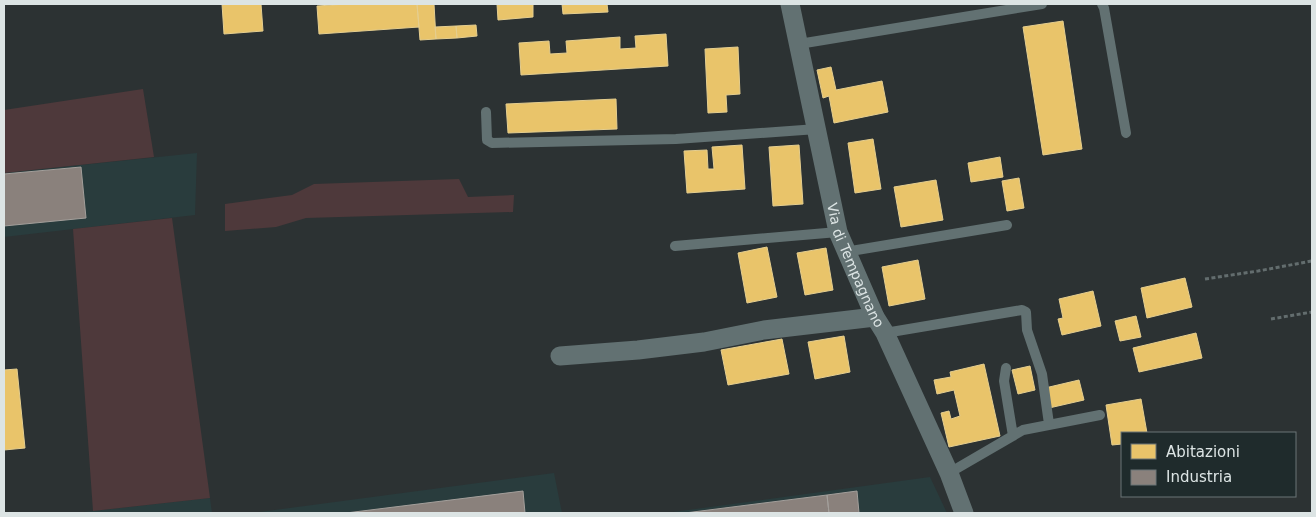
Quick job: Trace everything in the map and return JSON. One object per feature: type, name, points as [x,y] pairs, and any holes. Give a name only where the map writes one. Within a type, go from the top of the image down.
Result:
[{"type":"street","name":"Via di Tempagnano","points":[[790,4],[838,232],[845,252],[949,473],[964,513]]},
{"type":"street","points":[[560,356],[638,350],[704,342],[764,330],[875,317]]},
{"type":"lane","points":[[799,44],[1042,4]]},
{"type":"lane","points":[[1102,4],[1126,133]]},
{"type":"lane","points":[[486,112],[487,140],[492,143],[676,138],[817,129]]},
{"type":"lane","points":[[845,252],[1006,225]]},
{"type":"lane","points":[[675,246],[838,232]]},
{"type":"lane","points":[[884,334],[1022,310],[1026,312],[1027,330],[1042,374],[1049,424]]},
{"type":"lane","points":[[1006,368],[1004,381],[1013,436]]},
{"type":"lane","points":[[949,473],[1023,430],[1100,415]]},
{"type":"path","points":[[1205,279],[1258,272],[1312,261]]},
{"type":"path","points":[[1271,319],[1312,312]]},
{"type":"shaded area","points":[[143,89],[154,157],[4,173],[4,110]]},
{"type":"shaded area","points":[[197,153],[195,215],[4,237],[4,173]]},
{"type":"shaded area","points":[[459,179],[468,197],[514,195],[513,212],[306,218],[276,227],[225,231],[225,204],[292,195],[314,184]]},
{"type":"shaded area","points":[[172,218],[210,498],[93,511],[73,229]]},
{"type":"shaded area","points":[[554,473],[562,513],[252,513]]},
{"type":"shaded area","points":[[930,477],[947,513],[666,513]]},
{"type":"shaded area","points":[[210,498],[212,513],[76,513],[93,511]]},
{"type":"building: Abitazioni","points":[[222,4],[261,4],[263,31],[224,34]]},
{"type":"building: Abitazioni","points":[[417,4],[419,27],[319,34],[317,6]]},
{"type":"building: Abitazioni","points":[[417,4],[434,4],[436,39],[420,40]]},
{"type":"building: Abitazioni","points":[[497,4],[533,4],[533,17],[498,20]]},
{"type":"building: Abitazioni","points":[[562,4],[607,4],[608,12],[563,14]]},
{"type":"building: Abitazioni","points":[[1063,21],[1082,149],[1043,155],[1023,27]]},
{"type":"building: Abitazioni","points":[[476,25],[477,36],[457,38],[456,26]]},
{"type":"building: Abitazioni","points":[[456,26],[457,38],[436,39],[435,27]]},
{"type":"building: Abitazioni","points":[[666,34],[668,66],[521,75],[519,43],[549,41],[550,54],[567,53],[566,41],[620,37],[620,49],[636,48],[635,36]]},
{"type":"building: Abitazioni","points":[[738,47],[740,94],[726,95],[727,112],[708,113],[705,49]]},
{"type":"building: Abitazioni","points":[[831,67],[836,90],[882,81],[888,112],[834,123],[829,96],[823,98],[817,70]]},
{"type":"building: Abitazioni","points":[[616,99],[617,129],[508,133],[506,104]]},
{"type":"building: Abitazioni","points":[[873,139],[881,189],[855,193],[848,143]]},
{"type":"building: Abitazioni","points":[[742,145],[745,189],[687,193],[684,151],[707,150],[708,169],[714,169],[712,147]]},
{"type":"building: Abitazioni","points":[[799,145],[803,204],[773,206],[769,147]]},
{"type":"building: Abitazioni","points":[[1000,157],[1003,177],[971,182],[968,163]]},
{"type":"building: Abitazioni","points":[[1019,178],[1024,208],[1007,211],[1002,181]]},
{"type":"building: Abitazioni","points":[[936,180],[943,220],[901,227],[894,187]]},
{"type":"building: Abitazioni","points":[[767,247],[777,297],[747,303],[738,253]]},
{"type":"building: Abitazioni","points":[[826,248],[833,290],[805,295],[797,253]]},
{"type":"building: Abitazioni","points":[[918,260],[925,299],[889,306],[882,267]]},
{"type":"building: Abitazioni","points":[[1185,278],[1192,307],[1147,318],[1141,288]]},
{"type":"building: Abitazioni","points":[[1093,291],[1101,326],[1062,335],[1058,319],[1063,318],[1059,299]]},
{"type":"building: Abitazioni","points":[[1136,316],[1141,337],[1120,341],[1115,321]]},
{"type":"building: Abitazioni","points":[[1196,333],[1202,358],[1139,372],[1133,348]]},
{"type":"building: Abitazioni","points":[[844,336],[850,372],[815,379],[808,342]]},
{"type":"building: Abitazioni","points":[[782,339],[789,374],[728,385],[721,350]]},
{"type":"building: Abitazioni","points":[[984,364],[1000,436],[949,447],[941,413],[949,411],[951,419],[960,416],[954,390],[937,394],[934,380],[951,377],[950,372]]},
{"type":"building: Abitazioni","points":[[1030,366],[1035,390],[1018,394],[1012,370]]},
{"type":"building: Abitazioni","points":[[17,369],[25,448],[4,450],[4,370]]},
{"type":"building: Abitazioni","points":[[1079,380],[1084,400],[1049,408],[1045,388]]},
{"type":"building: Abitazioni","points":[[1141,399],[1147,432],[1121,432],[1121,444],[1112,445],[1106,405]]},
{"type":"building: Industria","points":[[81,167],[86,218],[4,226],[4,174]]},
{"type":"building: Industria","points":[[523,491],[525,513],[346,513]]},
{"type":"building: Industria","points":[[857,491],[859,513],[829,513],[827,495]]},
{"type":"building: Industria","points":[[827,495],[829,513],[685,513]]}]
